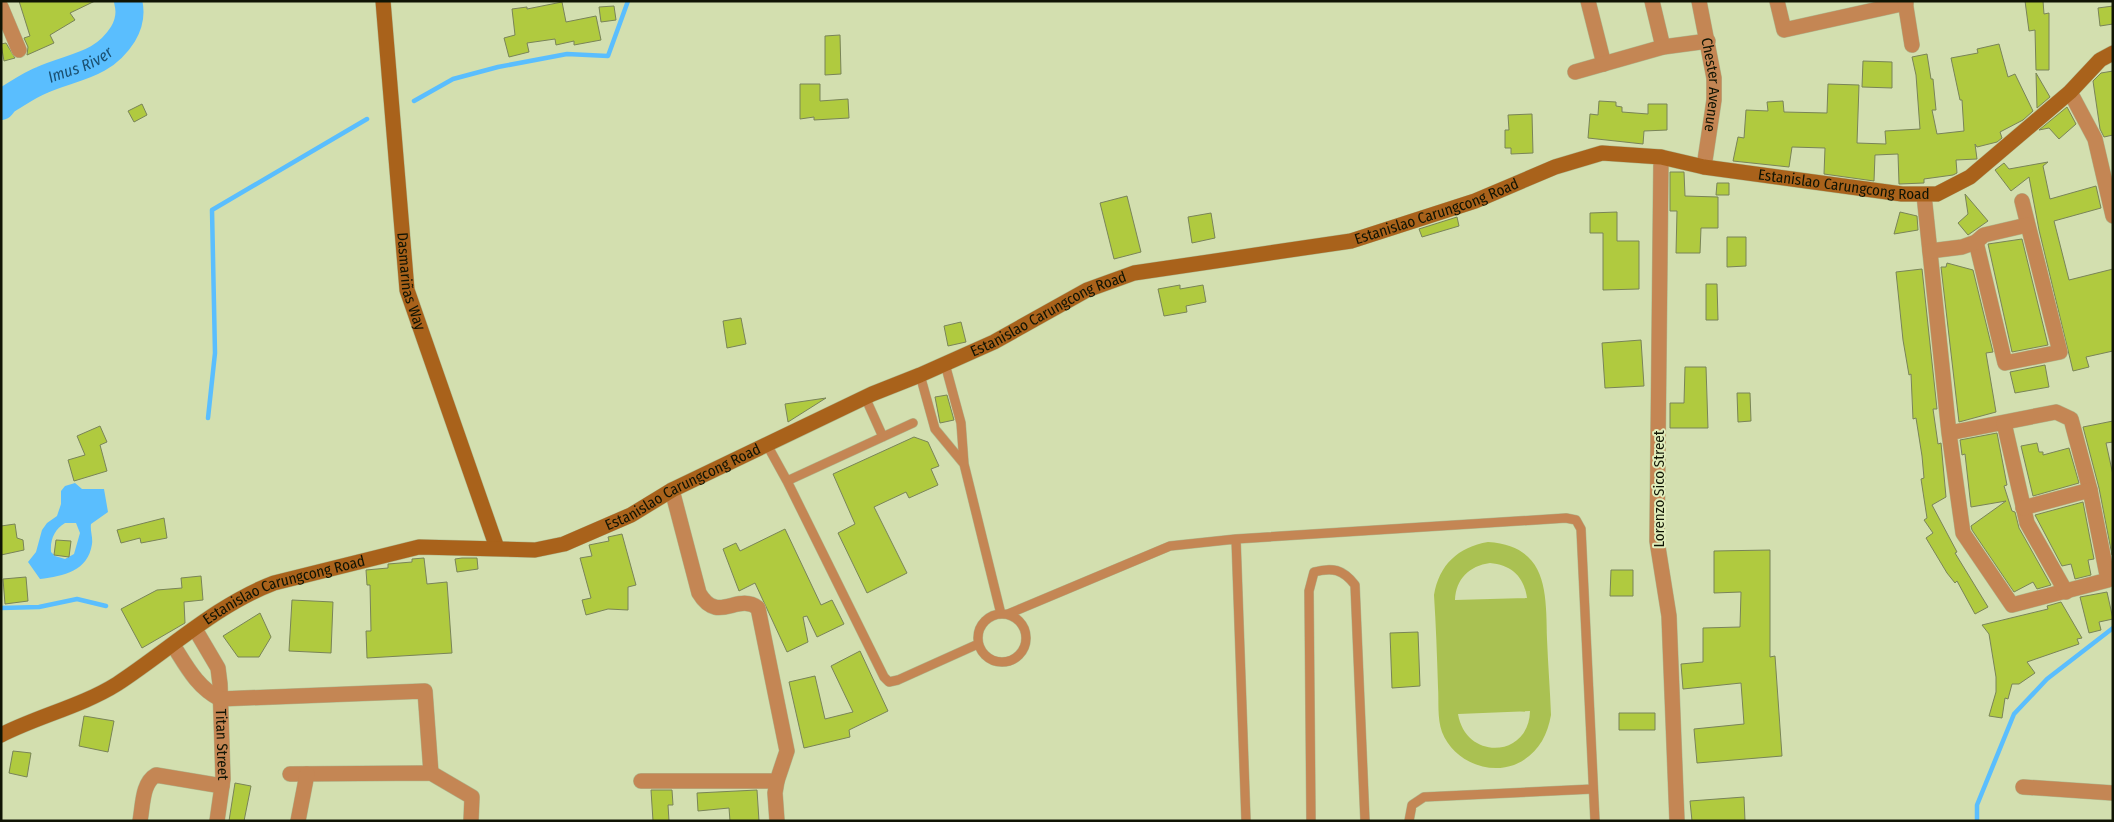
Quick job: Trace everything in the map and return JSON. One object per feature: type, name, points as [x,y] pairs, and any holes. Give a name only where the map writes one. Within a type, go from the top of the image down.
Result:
[{"type":"street","name":"Dasmariñas Way","points":[[383,1],[407,290],[497,548]]},
{"type":"street","points":[[1588,1],[1604,64]]},
{"type":"street","points":[[1652,1],[1663,47]]},
{"type":"street","name":"Chester Avenue","points":[[1699,1],[1714,78],[1714,100],[1704,167]]},
{"type":"street","points":[[1777,1],[1784,30],[1906,2],[1912,45]]},
{"type":"street","points":[[1,7],[19,50]]},
{"type":"street","points":[[1575,72],[1663,47],[1708,41]]},
{"type":"street","name":"Estanislao Carungcong Road","points":[[1,735],[115,685],[232,602],[274,583],[419,547],[535,550],[564,544],[631,515],[672,490],[766,443],[866,397],[920,376],[994,342],[1070,299],[1111,280],[1134,273],[1351,241],[1475,201],[1555,167],[1602,153],[1660,157],[1704,167],[1902,194],[1924,195],[1947,190],[1970,177],[2070,92],[2100,60],[2113,54]]},
{"type":"street","points":[[2070,92],[2095,139],[2113,216]]},
{"type":"street","name":"Lorenzo Sico Street","points":[[1660,157],[1657,541],[1668,616],[1677,821]]},
{"type":"street","points":[[1924,195],[1949,433],[1963,533],[2010,603],[2016,605],[2108,580],[2090,490],[2071,418],[2056,412],[1949,433]]},
{"type":"street","points":[[1976,242],[2006,363],[2060,352],[2022,201]]},
{"type":"street","points":[[1930,251],[1962,247],[1976,242],[1984,235],[2027,225]]},
{"type":"street","points":[[2004,423],[2027,523],[2066,592]]},
{"type":"street","points":[[672,490],[699,593],[704,602],[717,609],[747,603],[758,608],[787,751],[775,793],[777,821]]},
{"type":"street","points":[[2023,508],[2090,490]]},
{"type":"street","name":"Titan Street","points":[[195,629],[218,668],[222,786],[217,821]]},
{"type":"street","points":[[173,645],[195,680],[206,692],[220,698],[425,690],[431,773]]},
{"type":"street","points":[[290,774],[431,773],[472,797],[471,821]]},
{"type":"street","points":[[298,821],[307,774]]},
{"type":"street","points":[[140,821],[146,786],[149,779],[156,775],[222,786]]},
{"type":"street","points":[[641,781],[777,781]]},
{"type":"street","points":[[2023,787],[2113,793]]},
{"type":"lane","points":[[945,364],[960,423],[964,464],[1004,614],[1020,622],[1026,635],[1026,643],[1018,656],[1012,660],[996,662],[983,654],[978,644],[978,632],[987,619],[1004,614],[1170,546],[1236,539],[1566,518],[1576,520],[1581,529],[1594,821]]},
{"type":"lane","points":[[920,376],[935,429],[964,464]]},
{"type":"lane","points":[[866,397],[883,437]]},
{"type":"lane","points":[[787,481],[913,424]]},
{"type":"lane","points":[[766,443],[787,481],[884,677],[889,682],[898,680],[978,644]]},
{"type":"lane","points":[[1236,539],[1246,821]]},
{"type":"lane","points":[[1311,821],[1309,590],[1314,572],[1328,568],[1346,573],[1355,584],[1366,821]]},
{"type":"lane","points":[[1409,821],[1412,805],[1424,797],[1593,789]]},
{"type":"green space","points":[[1488,542],[1508,545],[1522,552],[1533,562],[1540,574],[1546,605],[1551,715],[1547,731],[1539,745],[1528,757],[1514,765],[1503,768],[1482,766],[1462,757],[1447,742],[1439,721],[1434,595],[1445,566],[1459,553],[1477,544]],"holes":[[[1490,563],[1504,566],[1515,573],[1523,584],[1527,598],[1455,600],[1458,586],[1465,575],[1476,567]],[[1530,711],[1527,727],[1519,738],[1509,745],[1497,748],[1484,746],[1472,740],[1463,729],[1458,714]]]},
{"type":"water","points":[[75,483],[82,489],[104,489],[108,512],[91,524],[92,544],[90,553],[80,566],[66,574],[40,579],[28,562],[36,552],[42,530],[47,523],[57,516],[61,504],[61,491],[65,486]],"holes":[[[65,523],[76,523],[80,533],[74,554],[65,559],[55,556],[51,552],[51,547],[56,531]]]},
{"type":"building","points":[[19,1],[95,1],[70,13],[75,20],[50,35],[54,43],[27,55],[28,47],[24,38],[30,36]]},
{"type":"building","points":[[2025,1],[2043,1],[2044,14],[2049,13],[2049,70],[2036,70],[2035,30],[2029,31]]},
{"type":"building","points":[[562,2],[566,22],[596,16],[601,40],[574,45],[574,41],[556,45],[555,39],[527,43],[529,52],[509,57],[504,38],[515,35],[512,9],[527,7],[527,9]]},
{"type":"building","points":[[614,6],[616,20],[601,22],[599,7]]},
{"type":"building","points":[[2113,6],[2113,24],[2100,26],[2098,8]]},
{"type":"building","points":[[840,35],[841,74],[825,75],[825,36]]},
{"type":"building","points":[[6,43],[15,58],[4,61],[1,44]]},
{"type":"building","points":[[1999,44],[2008,77],[2015,74],[2033,111],[2023,120],[2000,132],[2002,138],[1997,142],[1977,147],[1975,144],[1977,159],[1956,160],[1957,173],[1953,175],[1924,179],[1924,183],[1899,184],[1898,154],[1875,155],[1874,181],[1824,174],[1825,148],[1792,147],[1789,167],[1733,161],[1738,137],[1744,138],[1746,110],[1768,111],[1767,102],[1783,101],[1784,112],[1827,113],[1828,84],[1859,85],[1857,143],[1886,144],[1885,131],[1920,129],[1916,75],[1912,57],[1927,54],[1931,79],[1933,79],[1936,110],[1932,110],[1937,134],[1964,131],[1962,100],[1960,100],[1951,58],[1978,53],[1977,49]]},
{"type":"building","points":[[1863,61],[1892,62],[1892,88],[1862,87]]},
{"type":"building","points":[[2113,71],[2113,135],[2104,137],[2100,129],[2093,81],[2101,73]]},
{"type":"building","points":[[2036,73],[2050,97],[2037,108]]},
{"type":"building","points":[[800,84],[820,84],[820,101],[848,99],[849,118],[814,120],[814,117],[800,119]]},
{"type":"building","points":[[1599,101],[1616,102],[1616,106],[1622,107],[1622,112],[1648,114],[1648,104],[1667,104],[1667,130],[1644,131],[1643,144],[1588,138],[1590,114],[1598,115]]},
{"type":"building","points":[[142,104],[147,115],[134,122],[128,111]]},
{"type":"building","points":[[2067,107],[2076,124],[2059,139],[2049,128],[2039,130]]},
{"type":"building","points":[[1532,114],[1533,153],[1511,154],[1511,148],[1505,148],[1505,130],[1509,130],[1508,115]]},
{"type":"building","points":[[2048,162],[2043,166],[2050,199],[2096,186],[2101,208],[2054,221],[2069,280],[2113,269],[2113,351],[2086,357],[2089,367],[2073,371],[2039,230],[2029,177],[2011,191],[1995,170],[2004,163],[2009,169]]},
{"type":"building","points":[[1670,172],[1684,172],[1685,196],[1718,197],[1718,228],[1701,228],[1700,253],[1676,253],[1677,211],[1670,211]]},
{"type":"building","points":[[1717,183],[1729,183],[1729,195],[1716,195]]},
{"type":"building","points":[[1965,194],[1988,221],[1968,235],[1958,223],[1968,214]]},
{"type":"building","points":[[1127,196],[1141,252],[1114,259],[1100,203]]},
{"type":"building","points":[[1617,212],[1617,241],[1639,241],[1639,289],[1603,290],[1603,233],[1590,233],[1590,213]]},
{"type":"building","points":[[1900,212],[1917,216],[1918,230],[1894,234]]},
{"type":"building","points":[[1211,213],[1215,238],[1192,243],[1188,217]]},
{"type":"building","points":[[1457,217],[1459,226],[1422,237],[1419,229]]},
{"type":"building","points":[[1727,237],[1746,237],[1746,266],[1727,267]]},
{"type":"building","points":[[2022,239],[2048,345],[2012,352],[1988,244]]},
{"type":"building","points":[[1947,263],[1973,270],[1993,352],[1986,353],[1996,412],[1959,422],[1941,267],[1946,267]]},
{"type":"building","points":[[1922,269],[1937,409],[1933,409],[1938,444],[1941,443],[1946,497],[1932,505],[1957,552],[1955,553],[1988,607],[1975,614],[1957,581],[1955,583],[1947,573],[1926,538],[1933,533],[1924,520],[1927,518],[1921,479],[1924,478],[1922,456],[1916,418],[1913,419],[1911,374],[1909,375],[1903,340],[1896,272]]},
{"type":"building","points":[[1706,284],[1717,284],[1718,320],[1706,320]]},
{"type":"building","points":[[1180,285],[1180,289],[1203,285],[1206,302],[1186,306],[1187,312],[1164,316],[1158,289]]},
{"type":"building","points":[[741,318],[746,344],[727,348],[723,321]]},
{"type":"building","points":[[961,322],[966,342],[948,346],[944,326]]},
{"type":"building","points":[[1641,340],[1644,386],[1605,388],[1602,343]]},
{"type":"building","points":[[2045,365],[2049,387],[2015,393],[2010,372]]},
{"type":"building","points":[[1685,367],[1706,367],[1708,428],[1670,428],[1670,403],[1684,403]]},
{"type":"building","points":[[1737,393],[1750,393],[1751,421],[1738,422]]},
{"type":"building","points":[[947,395],[954,420],[940,423],[935,397]]},
{"type":"building","points":[[826,398],[788,422],[785,404]]},
{"type":"building","points":[[2113,421],[2113,442],[2106,443],[2113,475],[2112,555],[2099,488],[2083,427]]},
{"type":"building","points":[[100,426],[107,442],[100,445],[107,471],[74,481],[68,460],[85,455],[77,436]]},
{"type":"building","points":[[1997,433],[2007,485],[2004,486],[2012,511],[2015,512],[2019,528],[2051,585],[2037,589],[2033,582],[2014,592],[1972,530],[1971,526],[2006,501],[1971,507],[1965,454],[1962,455],[1960,440]]},
{"type":"building","points":[[914,437],[928,442],[939,466],[931,469],[938,485],[909,498],[906,492],[874,507],[907,573],[867,593],[838,533],[855,524],[833,474]]},
{"type":"building","points":[[2037,443],[2039,452],[2043,452],[2043,455],[2069,448],[2079,483],[2033,496],[2021,446]]},
{"type":"building","points":[[2083,502],[2094,559],[2088,560],[2091,575],[2075,579],[2071,564],[2062,566],[2035,515]]},
{"type":"building","points":[[164,518],[167,538],[141,543],[140,538],[121,543],[117,530]]},
{"type":"building","points":[[15,524],[17,538],[23,540],[24,550],[1,555],[1,526]]},
{"type":"building","points":[[785,529],[821,605],[832,600],[844,624],[817,637],[807,616],[803,617],[808,642],[787,652],[755,583],[739,591],[723,549],[736,543],[740,551]]},
{"type":"building","points":[[622,534],[636,585],[628,587],[628,610],[608,609],[586,615],[582,600],[591,598],[580,558],[592,556],[589,545],[609,541],[608,537]]},
{"type":"building","points":[[56,540],[71,541],[69,557],[54,555]]},
{"type":"building","points":[[1770,550],[1770,657],[1775,656],[1782,756],[1697,763],[1694,729],[1744,724],[1741,683],[1683,689],[1681,664],[1703,662],[1703,628],[1740,627],[1741,592],[1714,593],[1714,551]]},
{"type":"building","points":[[424,558],[427,584],[447,582],[452,653],[367,658],[366,631],[371,631],[370,585],[367,585],[366,570],[388,568],[388,564],[412,562],[412,559]]},
{"type":"building","points":[[477,558],[478,569],[457,572],[455,559]]},
{"type":"building","points":[[1611,570],[1633,570],[1633,596],[1610,596]]},
{"type":"building","points":[[201,576],[203,600],[184,602],[185,623],[142,648],[121,609],[157,590],[182,588],[181,578]]},
{"type":"building","points":[[26,577],[28,601],[5,604],[3,579]]},
{"type":"building","points":[[2107,592],[2113,619],[2099,622],[2101,630],[2089,633],[2080,597]]},
{"type":"building","points":[[292,600],[333,602],[331,653],[289,651]]},
{"type":"building","points":[[2061,602],[2082,638],[2077,639],[2079,644],[2027,662],[2035,673],[2019,684],[2012,684],[2008,699],[2005,698],[2002,718],[1989,716],[1996,692],[1996,677],[1989,634],[1982,625],[2048,609],[2047,606]]},
{"type":"building","points":[[260,613],[271,637],[259,657],[238,657],[223,636]]},
{"type":"building","points":[[1418,632],[1420,686],[1392,688],[1390,633]]},
{"type":"building","points":[[860,651],[888,711],[849,730],[850,737],[804,748],[789,682],[815,676],[825,719],[853,712],[831,666]]},
{"type":"building","points":[[1619,713],[1655,713],[1655,730],[1619,730]]},
{"type":"building","points":[[84,716],[114,721],[108,752],[79,746]]},
{"type":"building","points":[[13,751],[31,753],[27,777],[9,773]]},
{"type":"building","points":[[235,783],[251,786],[244,821],[229,821]]},
{"type":"building","points":[[651,790],[672,790],[673,805],[668,805],[669,821],[653,821]]},
{"type":"building","points":[[757,790],[759,821],[730,821],[729,808],[698,811],[697,793]]},
{"type":"building","points":[[1744,797],[1745,821],[1692,821],[1690,801]]},
{"type":"waterway","name":"Imus River","points":[[1,106],[5,101],[32,84],[87,64],[106,53],[115,45],[127,26],[129,18],[128,1]]},
{"type":"waterway","points":[[414,101],[453,79],[498,67],[567,54],[608,56],[628,1]]},
{"type":"waterway","points":[[208,418],[215,353],[212,210],[367,119]]},
{"type":"waterway","points":[[1,608],[39,607],[77,599],[106,606]]},
{"type":"waterway","points":[[1977,821],[1977,805],[2014,714],[2047,679],[2113,628]]}]
